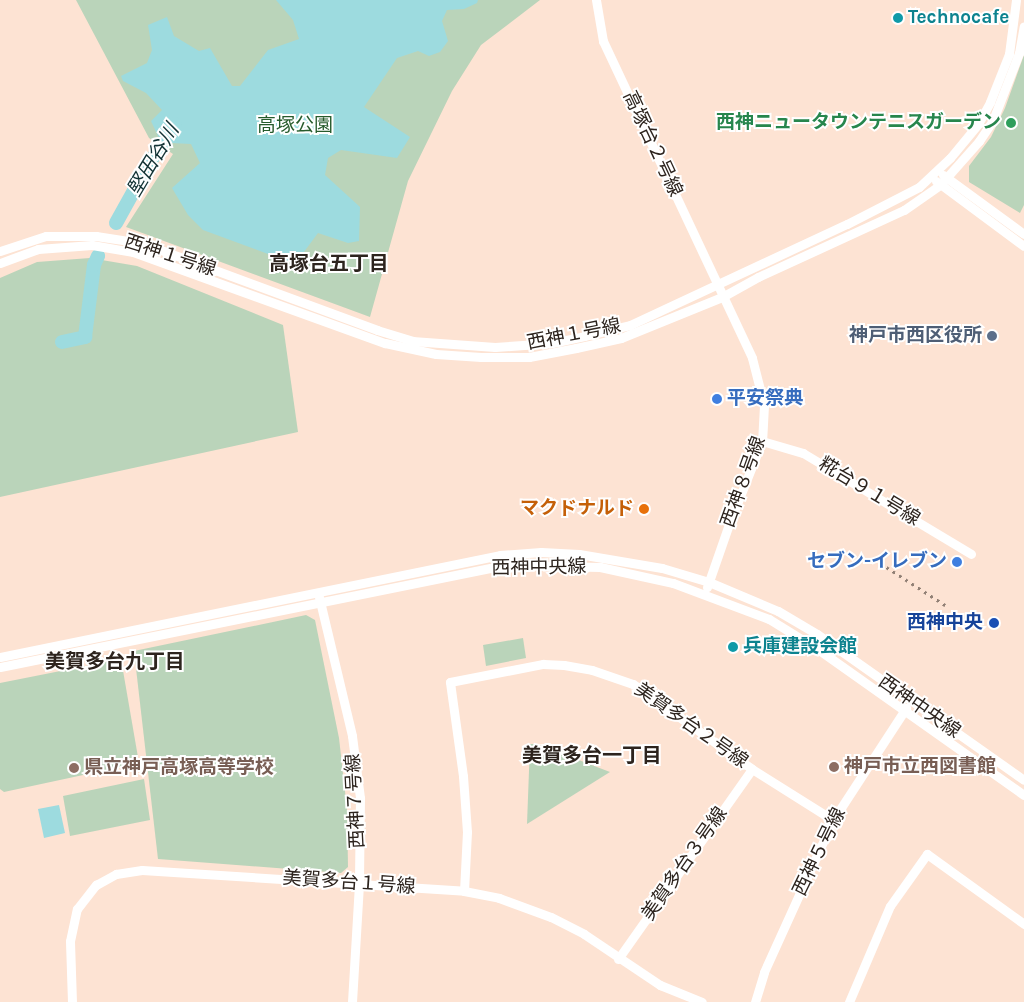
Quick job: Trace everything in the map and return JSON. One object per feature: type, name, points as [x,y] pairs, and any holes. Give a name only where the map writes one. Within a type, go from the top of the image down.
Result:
[{"type":"street","name":"高塚台２号線","points":[[596,0],[603,41],[722,297]]},
{"type":"street","name":"西神１号線","points":[[0,251],[46,236],[96,236],[142,243],[377,330],[412,340],[495,347],[552,344],[630,325],[847,224],[919,187],[978,124],[990,102],[1009,54],[1016,0]]},
{"type":"street","name":"西神１号線","points":[[0,263],[38,249],[92,245],[133,252],[385,343],[436,354],[481,357],[529,357],[621,338],[722,297],[758,277],[904,210],[943,182],[979,141],[993,120],[1019,53],[1024,26]]},
{"type":"street","points":[[934,173],[1024,246]]},
{"type":"street","points":[[943,182],[1024,234]]},
{"type":"street","name":"西神８号線","points":[[705,594],[729,524],[761,444],[764,405],[752,358],[722,297]]},
{"type":"street","name":"糀台９１号線","points":[[761,444],[803,453],[971,554]]},
{"type":"street","name":"西神中央線","points":[[0,657],[500,555],[541,552],[578,554],[640,563],[709,582],[778,611],[817,634],[1024,780]]},
{"type":"street","name":"西神中央線","points":[[0,667],[505,565],[600,567],[673,583],[769,619],[797,636],[1024,795]]},
{"type":"street","name":"西神７号線","points":[[318,591],[353,745],[360,798],[359,884],[352,1002]]},
{"type":"street","name":"美賀多台２号線","points":[[464,891],[467,832],[450,682],[543,664],[564,665],[592,670],[633,684],[752,769],[833,820]]},
{"type":"street","name":"西神５号線","points":[[754,1002],[764,972],[833,820],[911,701]]},
{"type":"street","name":"美賀多台３号線","points":[[618,958],[752,769]]},
{"type":"street","points":[[849,1002],[890,906],[927,854],[1024,924]]},
{"type":"street","name":"美賀多台１号線","points":[[72,1002],[70,941],[78,909],[96,885],[116,874],[142,870],[464,891],[501,899],[551,917],[584,934],[660,985],[702,1002]]},
{"type":"green space","name":"高塚公園","points":[[76,0],[540,0],[481,45],[452,91],[408,181],[370,317],[126,227],[173,154],[149,138]]},
{"type":"green space","name":"西神ニュータウンテニスガーデン","points":[[1024,55],[1024,205],[1020,213],[969,182],[969,166],[991,137],[1005,108]]},
{"type":"green space","points":[[90,258],[137,266],[283,325],[298,432],[0,497],[0,278],[37,262]]},
{"type":"green space","points":[[306,615],[315,620],[339,738],[347,809],[348,867],[341,873],[158,859],[134,651]]},
{"type":"green space","points":[[523,638],[526,658],[486,666],[483,645]]},
{"type":"green space","points":[[121,659],[139,763],[4,792],[0,789],[0,683]]},
{"type":"green space","points":[[530,744],[537,744],[610,772],[527,824]]},
{"type":"green space","points":[[144,779],[150,820],[70,836],[63,796]]},
{"type":"water","points":[[276,0],[478,0],[477,3],[464,9],[447,10],[442,21],[448,41],[440,52],[429,56],[418,51],[397,58],[364,107],[410,137],[397,158],[341,150],[328,158],[325,175],[360,207],[359,241],[348,243],[318,233],[295,264],[203,230],[188,215],[172,188],[200,163],[191,144],[172,143],[158,136],[151,121],[162,110],[146,93],[123,81],[121,76],[147,63],[152,50],[148,25],[167,17],[174,36],[199,51],[210,48],[232,86],[240,86],[268,50],[299,39],[293,20]]},
{"type":"water","points":[[59,805],[65,833],[44,838],[38,809]]},
{"type":"waterway","name":"堅田谷川","points":[[116,223],[147,167],[175,124]]},
{"type":"waterway","name":"堅田谷川","points":[[62,342],[85,337],[94,265],[98,256]]},
{"type":"railway","points":[[874,559],[945,605]]},
{"type":"place","name":"Technocafe","points":[[898,18]]},
{"type":"place","name":"西神ニュータウンテニスガーデン","points":[[1011,123]]},
{"type":"place","name":"神戸市西区役所","points":[[992,336]]},
{"type":"place","name":"平安祭典","points":[[717,399]]},
{"type":"place","name":"マクドナルド","points":[[644,509]]},
{"type":"place","name":"セブン-イレブン","points":[[957,562]]},
{"type":"place","name":"西神中央","points":[[994,623]]},
{"type":"place","name":"兵庫建設会館","points":[[733,647]]},
{"type":"place","name":"神戸市立西図書館","points":[[834,767]]},
{"type":"place","name":"県立神戸高塚高等学校","points":[[74,768]]},
{"type":"district","name":"高塚台五丁目","points":[[329,263]]},
{"type":"district","name":"美賀多台九丁目","points":[[115,661]]},
{"type":"district","name":"美賀多台一丁目","points":[[592,755]]}]
